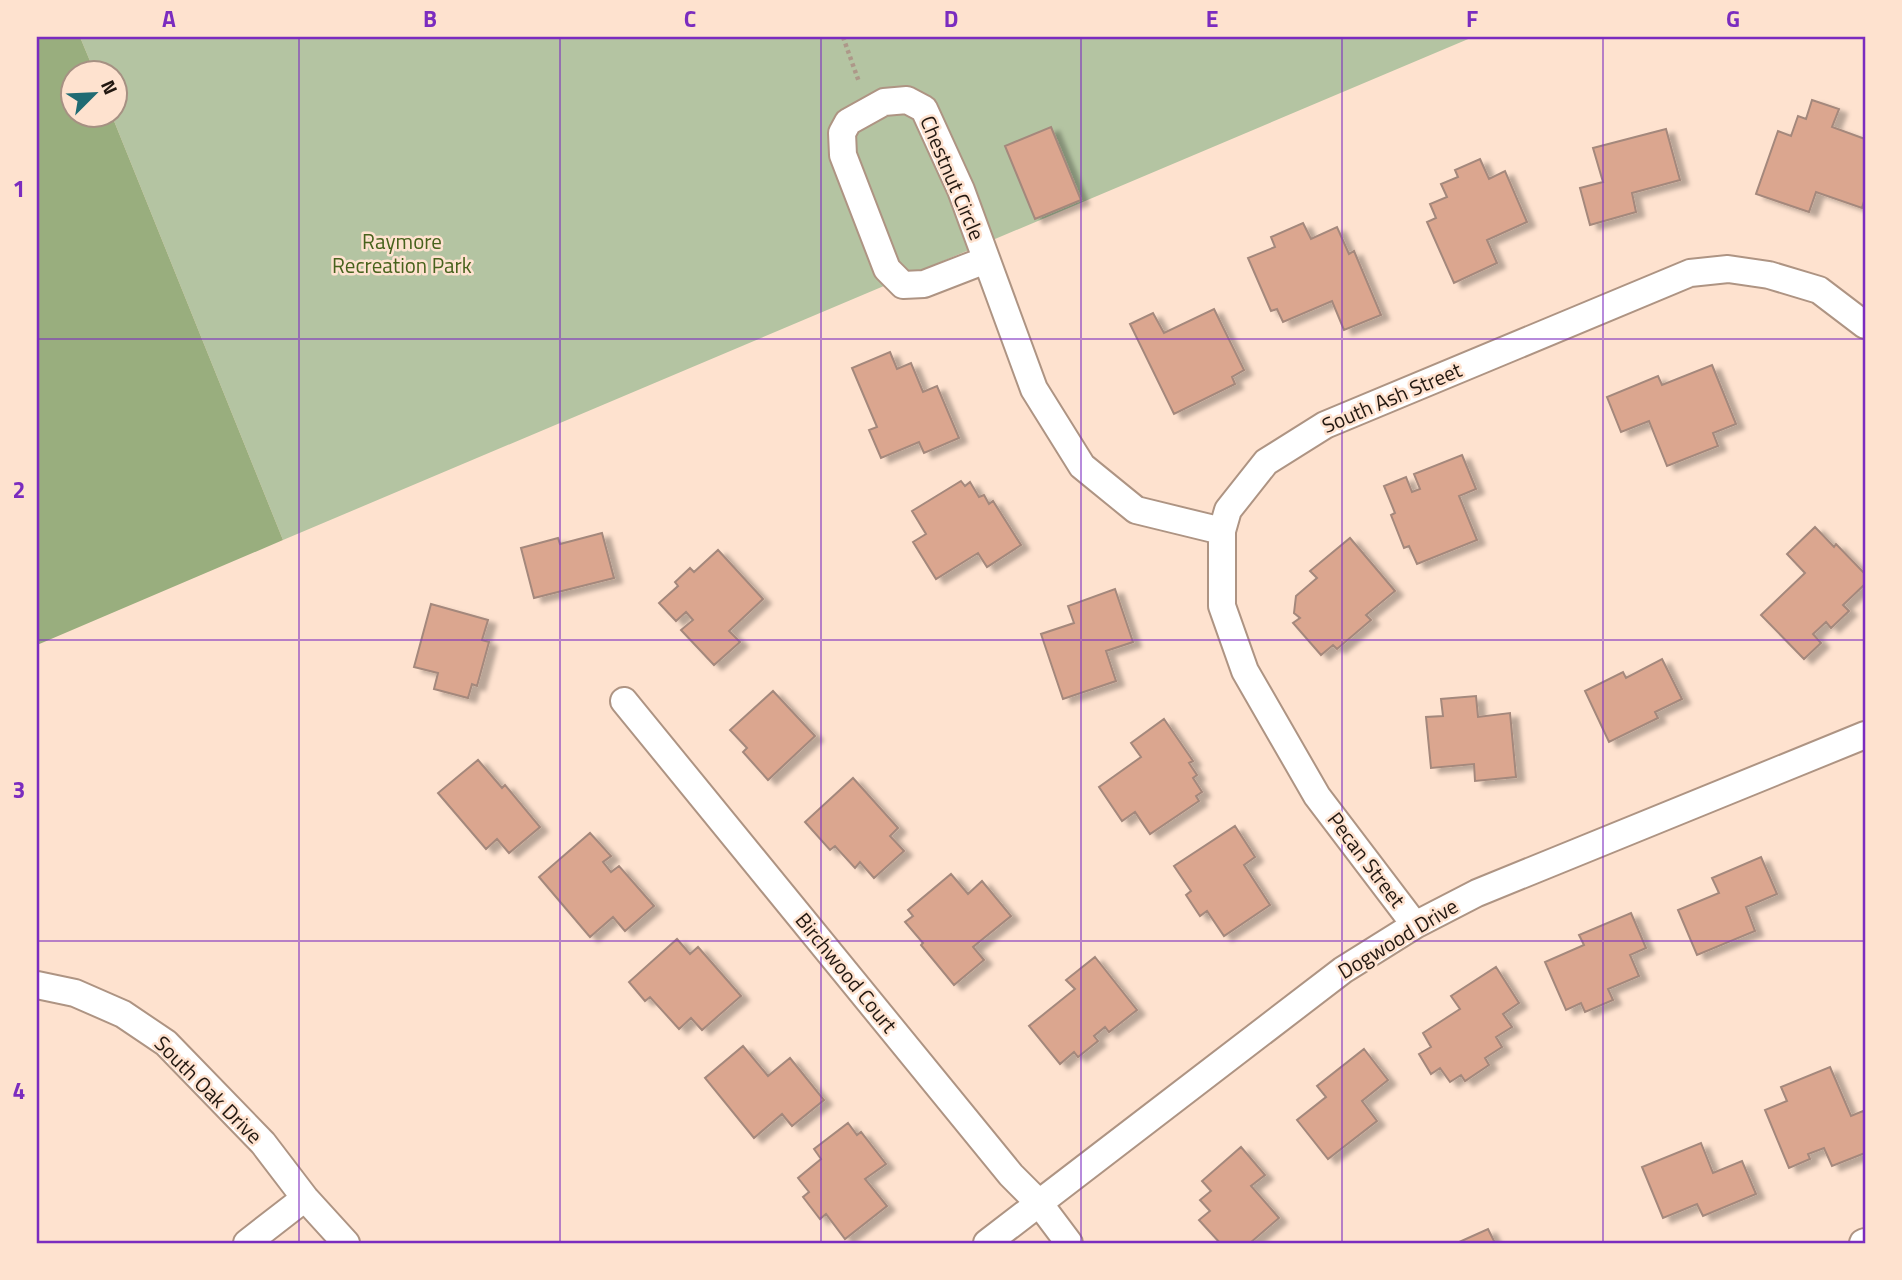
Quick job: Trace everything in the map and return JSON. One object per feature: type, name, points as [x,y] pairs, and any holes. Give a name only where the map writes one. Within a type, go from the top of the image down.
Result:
[{"type":"street","name":"Chestnut Circle","points":[[986,260],[924,284],[903,285],[887,269],[843,155],[842,133],[848,121],[884,102],[907,100],[924,108],[961,190],[1034,389],[1082,466],[1136,510],[1222,531]]},
{"type":"street","name":"South Ash Street","points":[[1317,796],[1245,671],[1222,606],[1222,531],[1227,510],[1266,462],[1325,425],[1690,273],[1728,269],[1782,279],[1819,290],[1865,325]]},
{"type":"street","name":"Birchwood Court","points":[[624,701],[1011,1175],[1039,1203],[1069,1243]]},
{"type":"street","name":"Dogwood Drive","points":[[987,1243],[1343,970],[1415,925],[1489,887],[1865,735]]},
{"type":"street","name":"Pecan Street","points":[[1317,796],[1415,925]]},
{"type":"street","name":"South Oak Drive","points":[[37,985],[75,993],[111,1009],[166,1043],[263,1143],[305,1198],[346,1243]]},
{"type":"street","points":[[247,1243],[305,1198]]},
{"type":"path","points":[[843,37],[869,109]]},
{"type":"green space","points":[[37,37],[80,37],[90,60],[60,60],[60,130],[118,130],[283,540],[37,645]]},
{"type":"green space","name":"Raymore Recreation Park","points":[[80,37],[1473,37],[283,540],[118,130],[130,130],[130,60],[90,60]]},
{"type":"building","points":[[1812,100],[1839,109],[1832,127],[1865,139],[1865,198],[1862,208],[1816,192],[1809,212],[1756,194],[1778,131],[1791,136],[1798,116],[1806,119]]},
{"type":"building","points":[[1051,127],[1081,200],[1035,219],[1005,146]]},
{"type":"building","points":[[1666,129],[1680,180],[1632,193],[1636,212],[1590,225],[1580,188],[1603,182],[1593,148]]},
{"type":"building","points":[[1480,159],[1489,179],[1505,171],[1527,222],[1487,240],[1497,263],[1454,283],[1427,222],[1436,218],[1430,204],[1447,197],[1441,184],[1458,177],[1455,170]]},
{"type":"building","points":[[1303,223],[1311,239],[1337,227],[1349,254],[1354,251],[1381,315],[1344,330],[1332,301],[1283,322],[1277,309],[1271,311],[1248,258],[1275,247],[1271,237]]},
{"type":"building","points":[[1214,309],[1244,370],[1232,377],[1235,384],[1174,414],[1130,324],[1153,313],[1164,333]]},
{"type":"building","points":[[890,352],[897,369],[911,363],[923,392],[937,386],[959,438],[924,453],[919,442],[881,458],[869,430],[877,427],[852,368]]},
{"type":"building","points":[[1712,365],[1736,424],[1713,433],[1718,446],[1667,466],[1649,421],[1621,432],[1607,397],[1658,376],[1662,385]]},
{"type":"building","points":[[1462,455],[1476,489],[1459,496],[1477,540],[1417,564],[1409,546],[1404,548],[1391,515],[1395,513],[1384,486],[1406,477],[1412,492],[1420,489],[1414,474]]},
{"type":"building","points":[[961,481],[965,486],[970,482],[979,497],[984,495],[989,504],[993,501],[1021,545],[987,567],[978,553],[936,579],[913,542],[926,534],[912,511]]},
{"type":"building","points":[[1815,527],[1865,574],[1865,584],[1843,605],[1849,611],[1831,628],[1826,622],[1813,634],[1821,643],[1804,659],[1761,615],[1805,573],[1787,554]]},
{"type":"building","points":[[602,533],[614,578],[534,598],[521,548],[558,538],[560,544]]},
{"type":"building","points":[[1350,538],[1395,591],[1366,615],[1371,620],[1337,649],[1333,645],[1321,655],[1293,623],[1300,618],[1294,613],[1296,596],[1317,578],[1310,571]]},
{"type":"building","points":[[718,550],[763,599],[729,631],[740,642],[714,665],[681,630],[693,620],[686,612],[676,621],[659,603],[678,586],[675,582],[690,568],[694,572]]},
{"type":"building","points":[[1115,589],[1133,642],[1106,651],[1116,681],[1063,699],[1041,634],[1074,623],[1068,606]]},
{"type":"building","points":[[431,604],[488,620],[482,640],[489,642],[477,686],[472,684],[468,698],[434,689],[438,673],[414,667]]},
{"type":"building","points":[[1662,659],[1682,699],[1655,712],[1658,718],[1609,742],[1585,691],[1623,672],[1626,678]]},
{"type":"building","points":[[773,691],[815,736],[768,780],[743,752],[747,748],[730,730]]},
{"type":"building","points":[[1476,696],[1478,717],[1510,713],[1516,777],[1475,781],[1474,764],[1431,768],[1426,717],[1443,716],[1441,699]]},
{"type":"building","points":[[1164,719],[1193,761],[1189,763],[1197,775],[1193,778],[1202,792],[1196,796],[1199,801],[1150,834],[1135,812],[1122,821],[1099,787],[1141,757],[1131,743]]},
{"type":"building","points":[[478,760],[502,788],[505,785],[540,827],[509,853],[497,839],[486,849],[438,793]]},
{"type":"building","points":[[853,778],[898,828],[890,836],[904,851],[874,878],[860,862],[855,868],[835,846],[830,850],[805,822]]},
{"type":"building","points":[[1235,826],[1255,857],[1244,865],[1270,905],[1224,936],[1207,911],[1200,916],[1186,895],[1191,891],[1174,866]]},
{"type":"building","points":[[590,833],[611,856],[603,862],[611,872],[619,866],[654,906],[625,931],[613,917],[590,937],[539,877]]},
{"type":"building","points":[[1761,857],[1777,894],[1746,907],[1755,931],[1697,955],[1678,910],[1719,893],[1712,878]]},
{"type":"building","points":[[951,874],[968,894],[982,881],[1011,916],[973,947],[984,960],[954,985],[905,922],[913,916],[908,910]]},
{"type":"building","points":[[1631,913],[1646,948],[1630,955],[1639,976],[1608,989],[1613,1000],[1585,1012],[1581,1003],[1566,1010],[1545,962],[1584,945],[1579,935]]},
{"type":"building","points":[[677,939],[690,954],[698,947],[741,996],[702,1030],[691,1018],[679,1029],[650,997],[645,1001],[629,982]]},
{"type":"building","points":[[1095,957],[1137,1010],[1109,1032],[1105,1027],[1094,1036],[1098,1041],[1078,1057],[1074,1052],[1060,1064],[1029,1026],[1075,989],[1066,980]]},
{"type":"building","points":[[1496,967],[1519,1003],[1503,1014],[1512,1027],[1496,1037],[1502,1047],[1485,1058],[1489,1065],[1465,1081],[1461,1075],[1450,1082],[1440,1068],[1431,1074],[1419,1054],[1431,1047],[1423,1033],[1460,1009],[1451,996]]},
{"type":"building","points":[[743,1046],[768,1076],[790,1058],[824,1100],[792,1126],[782,1114],[754,1138],[705,1078]]},
{"type":"building","points":[[1364,1049],[1388,1080],[1362,1101],[1377,1121],[1328,1159],[1297,1120],[1326,1097],[1317,1086]]},
{"type":"building","points":[[1830,1067],[1851,1116],[1863,1111],[1865,1115],[1865,1153],[1832,1166],[1824,1148],[1808,1154],[1810,1159],[1789,1168],[1765,1110],[1787,1101],[1781,1087]]},
{"type":"building","points":[[848,1123],[857,1135],[861,1132],[886,1164],[865,1179],[887,1206],[845,1239],[826,1214],[820,1219],[803,1197],[809,1192],[798,1178],[821,1159],[814,1149]]},
{"type":"building","points":[[1701,1143],[1713,1173],[1742,1161],[1756,1194],[1703,1216],[1697,1204],[1663,1218],[1642,1167]]},
{"type":"building","points":[[1241,1147],[1265,1175],[1251,1186],[1279,1218],[1250,1243],[1220,1243],[1199,1220],[1210,1211],[1200,1200],[1211,1191],[1202,1181]]},
{"type":"building","points":[[1488,1229],[1495,1243],[1457,1243]]}]
